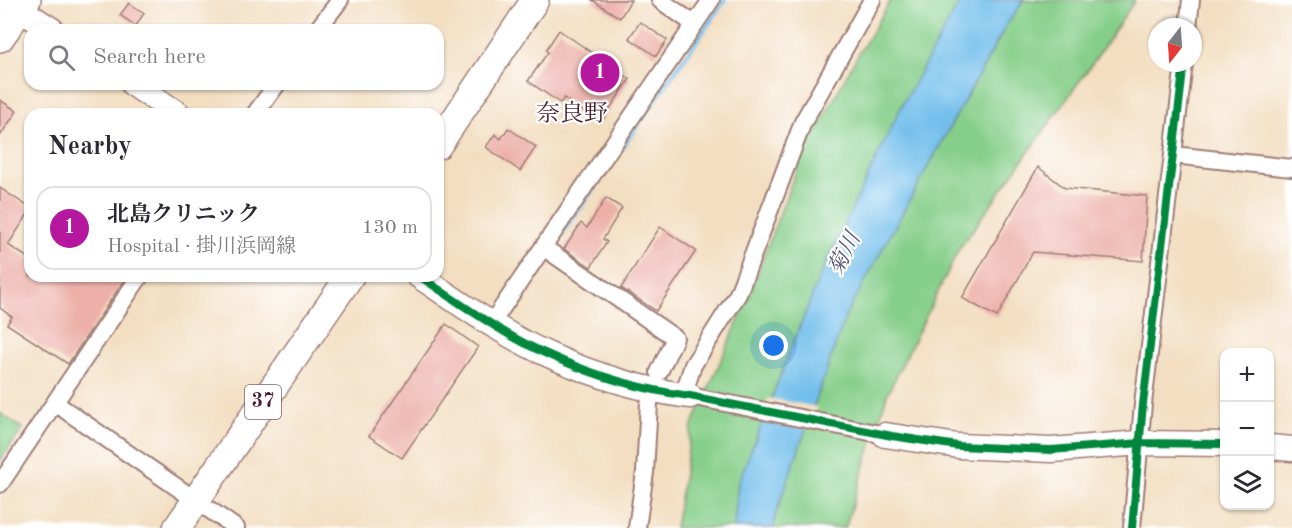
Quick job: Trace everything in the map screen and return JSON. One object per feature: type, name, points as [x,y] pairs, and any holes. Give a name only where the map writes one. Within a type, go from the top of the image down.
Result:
[{"type":"main road","points":[[444,136],[535,0]]},
{"type":"main road","points":[[0,38],[18,3]]},
{"type":"main road","name":"37","points":[[177,528],[346,282]]},
{"type":"street","points":[[321,24],[339,0]]},
{"type":"street","points":[[660,0],[694,24]]},
{"type":"street","points":[[490,324],[711,0]]},
{"type":"street","points":[[686,396],[693,365],[738,294],[803,122],[872,0]]},
{"type":"street","points":[[1189,18],[1191,0]]},
{"type":"street","points":[[18,3],[44,24]]},
{"type":"street","points":[[1132,528],[1145,392],[1183,72]]},
{"type":"street","points":[[142,90],[169,108]]},
{"type":"street","points":[[259,108],[273,90]]},
{"type":"street","points":[[1173,155],[1292,168]]},
{"type":"street","points":[[543,247],[675,338],[660,372]]},
{"type":"street","points":[[0,484],[136,282]]},
{"type":"street","points":[[427,282],[490,324],[547,355],[592,372],[649,389],[885,435],[958,446],[1051,450],[1140,443],[1220,444]]},
{"type":"street","points":[[55,403],[236,528]]},
{"type":"street","points":[[637,528],[645,472],[649,403]]},
{"type":"street","points":[[1274,447],[1292,449]]},
{"type":"green space","points":[[891,0],[1135,0],[959,249],[887,395],[845,528],[675,528],[692,426],[747,301],[798,165],[853,63]]},
{"type":"green space","points":[[0,413],[23,429],[0,461]]},
{"type":"water","name":"菊川","points":[[961,0],[1024,0],[1006,26],[846,315],[775,516],[774,528],[734,528],[738,483],[821,273],[903,103]]},
{"type":"pier","points":[[768,398],[817,407],[809,429],[760,420]]},
{"type":"building","points":[[592,0],[631,0],[620,18]]},
{"type":"building","points":[[129,3],[144,13],[137,24],[133,24],[120,15]]},
{"type":"building","points":[[640,22],[667,40],[656,56],[629,38]]},
{"type":"building","points":[[559,30],[630,79],[600,123],[564,98],[560,103],[528,81],[548,52],[546,50]]},
{"type":"building","points":[[0,100],[17,111],[0,136]]},
{"type":"building","points":[[508,128],[536,147],[520,171],[486,147],[495,134],[501,139]]},
{"type":"building","points":[[1038,167],[1065,188],[1147,196],[1143,261],[1033,252],[997,317],[962,298]]},
{"type":"building","points":[[0,188],[24,204],[24,220],[8,245],[24,255],[24,282],[123,282],[68,364],[7,324],[12,317],[0,308]]},
{"type":"building","points":[[606,198],[622,208],[603,239],[607,242],[591,267],[564,249],[581,223],[587,228]]},
{"type":"building","points":[[660,227],[696,251],[656,311],[621,288]]},
{"type":"building","points":[[446,324],[478,347],[402,458],[369,436]]},
{"type":"waterway","points":[[558,239],[725,0]]},
{"type":"cycle path","points":[[1132,528],[1143,404],[1183,72]]},
{"type":"cycle path","points":[[428,282],[482,318],[532,347],[600,375],[654,390],[892,436],[958,446],[1051,450],[1141,443],[1220,444]]},
{"type":"place","name":"北島クリニック","points":[[600,73]]},
{"type":"district","name":"奈良野","points":[[572,115]]}]
